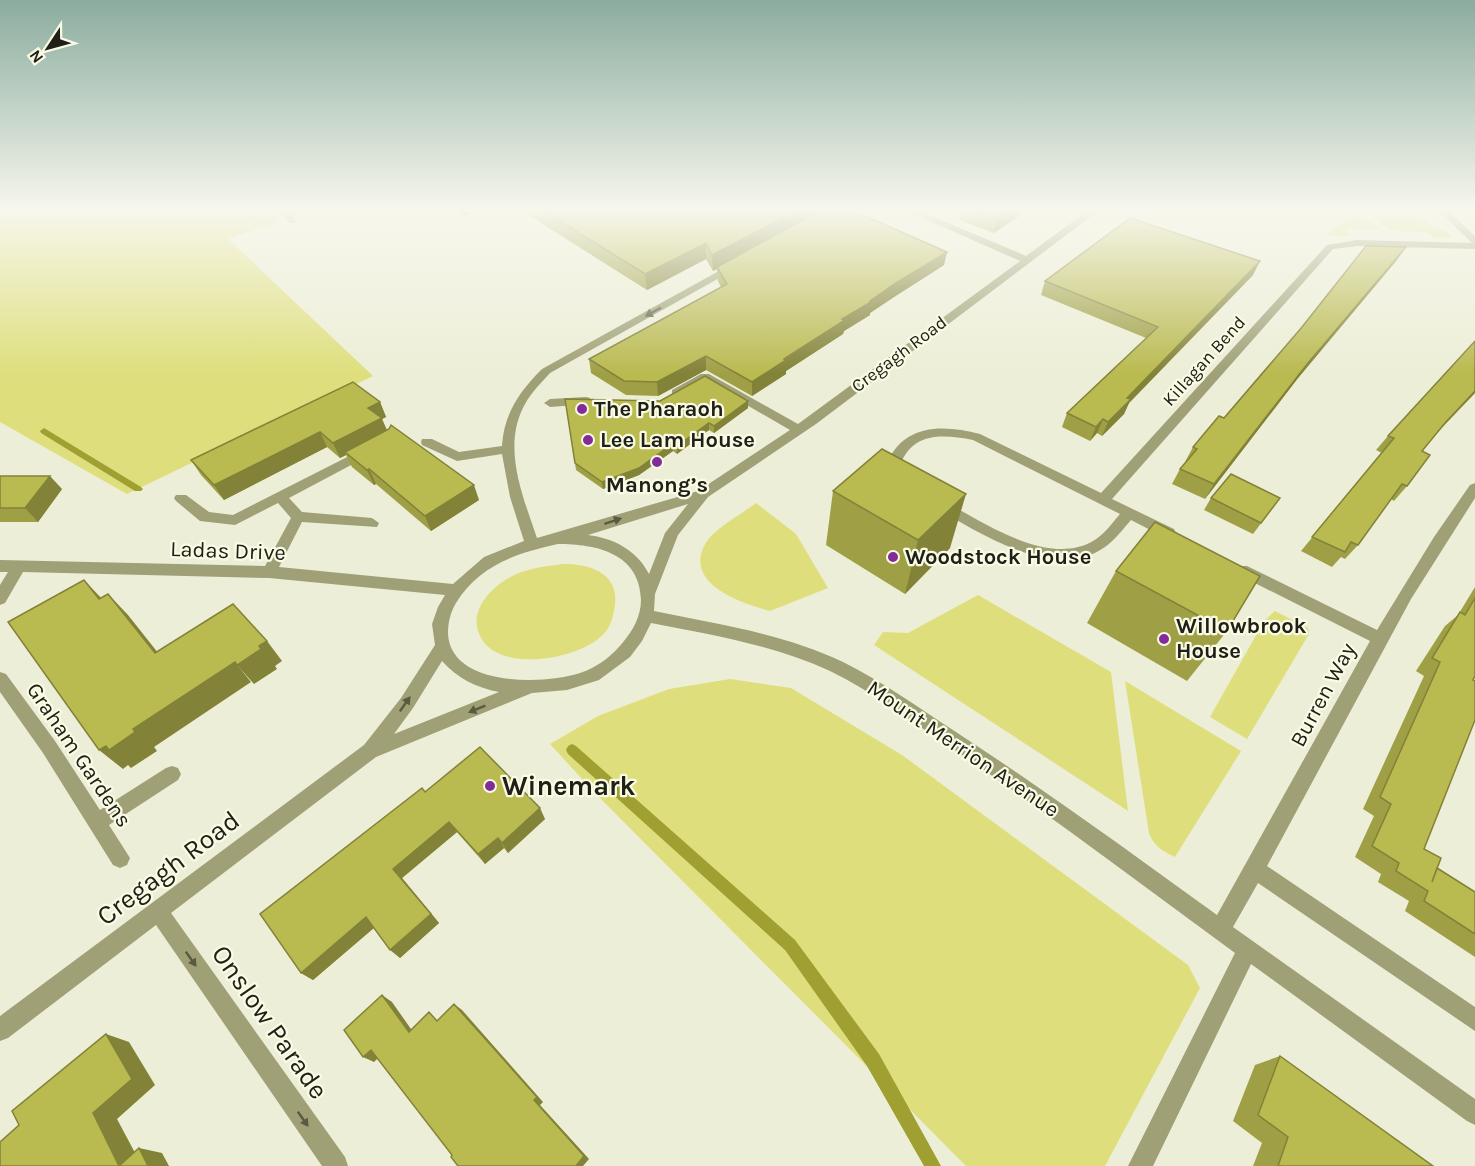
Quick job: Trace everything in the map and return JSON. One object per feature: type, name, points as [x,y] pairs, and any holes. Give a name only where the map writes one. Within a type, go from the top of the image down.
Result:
[{"type":"street","points":[[532,545],[510,471],[507,449],[512,418],[518,400],[546,371],[736,265]]},
{"type":"street","name":"Cregagh Road","points":[[558,539],[703,494],[799,430],[1019,265]]},
{"type":"street","name":"Killagan Bend","points":[[1103,500],[1313,265]]},
{"type":"street","points":[[661,402],[705,376],[799,430]]},
{"type":"street","points":[[550,403],[596,401]]},
{"type":"street","points":[[909,486],[901,481],[892,468],[894,455],[919,435],[956,432],[976,437],[1180,539]]},
{"type":"street","points":[[427,442],[457,457],[507,449]]},
{"type":"street","points":[[181,498],[205,517],[235,520],[379,444]]},
{"type":"street","name":"Burren Way","points":[[1220,930],[1256,870],[1378,638],[1456,513],[1475,488]]},
{"type":"street","name":"Cregagh Road","points":[[649,592],[672,533],[703,494]]},
{"type":"street","points":[[280,497],[298,517],[372,523]]},
{"type":"street","points":[[926,497],[1014,545],[1046,553],[1074,553],[1097,545],[1129,513]]},
{"type":"street","points":[[269,572],[298,517]]},
{"type":"street","points":[[558,539],[584,539],[623,552],[640,570],[649,592],[648,616],[637,639],[618,659],[592,675],[563,685],[496,686],[474,678],[458,668],[442,647],[438,632],[443,612],[454,590],[476,569],[504,553],[532,545],[558,539]]},
{"type":"street","points":[[1232,565],[1378,638]]},
{"type":"street","name":"Ladas Drive","points":[[0,566],[269,572],[454,590]]},
{"type":"street","points":[[0,599],[18,567]]},
{"type":"street","name":"Mount Merrion Avenue","points":[[648,616],[742,636],[801,652],[837,667],[878,690],[961,744],[1475,1113]]},
{"type":"street","name":"Cregagh Road","points":[[1,1029],[370,751],[407,703],[442,647]]},
{"type":"street","name":"Graham Gardens","points":[[0,679],[50,747],[120,858]]},
{"type":"street","name":"Cregagh Road","points":[[370,751],[531,687]]},
{"type":"street","points":[[97,822],[172,774]]},
{"type":"street","points":[[1256,870],[1475,1020]]},
{"type":"street","name":"Onslow Parade","points":[[158,911],[336,1166]]},
{"type":"street","points":[[1140,1166],[1248,949]]},
{"type":"shaded area","points":[[0,265],[256,265],[373,376],[127,494],[0,422]]},
{"type":"shaded area","points":[[756,503],[796,534],[828,588],[770,611],[730,596],[707,579],[701,569],[701,556],[707,541],[723,526]]},
{"type":"shaded area","points":[[562,564],[591,568],[607,577],[612,584],[615,604],[607,630],[597,640],[564,655],[526,659],[509,657],[494,651],[483,641],[478,630],[477,619],[486,598],[494,589],[514,575],[534,568]]},
{"type":"shaded area","points":[[978,595],[1111,672],[1128,811],[874,645],[883,632],[908,633]]},
{"type":"shaded area","points":[[1275,611],[1308,628],[1309,634],[1247,739],[1210,717],[1264,621]]},
{"type":"shaded area","points":[[730,679],[791,688],[902,755],[1188,965],[1200,988],[1105,1166],[966,1166],[594,792],[550,744],[598,716],[669,689]]},
{"type":"shaded area","points":[[1125,681],[1241,751],[1175,857],[1159,848],[1149,833]]},
{"type":"building","points":[[631,265],[662,265],[645,274]]},
{"type":"building","points":[[925,265],[842,319],[845,320],[752,382],[706,356],[657,382],[624,381],[589,359],[727,284],[717,267]]},
{"type":"building","points":[[1066,265],[1256,265],[1127,398],[1131,399],[1108,422],[1103,419],[1096,427],[1067,413],[1158,327],[1045,281]]},
{"type":"building","points":[[1351,265],[1390,265],[1308,363],[1214,484],[1180,469],[1197,449],[1193,447],[1219,416],[1224,418],[1302,327]]},
{"type":"building","points":[[1475,341],[1475,391],[1422,451],[1430,455],[1407,486],[1402,484],[1358,545],[1351,542],[1345,552],[1312,537],[1394,438],[1388,436]]},
{"type":"building","points":[[705,376],[748,401],[714,426],[709,423],[677,446],[672,444],[639,468],[602,482],[575,463],[565,399],[660,401]]},
{"type":"building","points":[[353,382],[380,402],[368,408],[382,418],[333,443],[320,432],[214,485],[191,460]]},
{"type":"building","points":[[391,425],[474,485],[425,516],[345,452],[389,429]]},
{"type":"building","points":[[882,449],[966,494],[918,540],[833,491]]},
{"type":"building","points":[[1231,474],[1280,498],[1261,523],[1211,498]]},
{"type":"building","points":[[0,476],[50,476],[25,508],[0,508]]},
{"type":"building","points":[[1155,522],[1260,576],[1227,631],[1116,571]]},
{"type":"building","points":[[84,580],[99,599],[108,594],[155,653],[233,604],[267,641],[259,646],[261,649],[237,665],[235,662],[133,729],[135,732],[109,750],[106,746],[99,750],[8,622]]},
{"type":"building","points":[[1475,598],[1475,676],[1473,680],[1475,681],[1475,720],[1424,849],[1441,858],[1437,868],[1475,892],[1475,934],[1424,901],[1428,891],[1396,871],[1399,863],[1372,846],[1391,804],[1380,797],[1440,662],[1432,658],[1460,612],[1465,615]]},
{"type":"building","points":[[480,747],[540,808],[502,843],[498,838],[478,854],[449,822],[393,869],[431,914],[390,950],[366,917],[301,973],[260,914],[422,788],[425,792]]},
{"type":"building","points":[[382,995],[409,1032],[429,1012],[437,1021],[454,1004],[537,1097],[534,1100],[584,1156],[576,1166],[458,1166],[371,1050],[363,1057],[344,1030]]},
{"type":"building","points":[[106,1034],[132,1079],[93,1113],[119,1166],[0,1166],[0,1142],[19,1125],[12,1111]]},
{"type":"building","points":[[1280,1056],[1433,1166],[1278,1166],[1288,1137],[1258,1115]]},
{"type":"building","points":[[139,1148],[148,1166],[119,1166]]},
{"type":"waterway","points":[[44,431],[138,489]]},
{"type":"waterway","points":[[572,750],[790,945],[873,1060],[933,1166]]},
{"type":"place","name":"The Pharaoh","points":[[582,409]]},
{"type":"place","name":"Lee Lam House","points":[[588,440]]},
{"type":"place","name":"Manong’s","points":[[657,462]]},
{"type":"place","name":"Woodstock House","points":[[893,557]]},
{"type":"place","name":"Willowbrook House","points":[[1164,639]]},
{"type":"place","name":"Winemark","points":[[490,786]]}]
